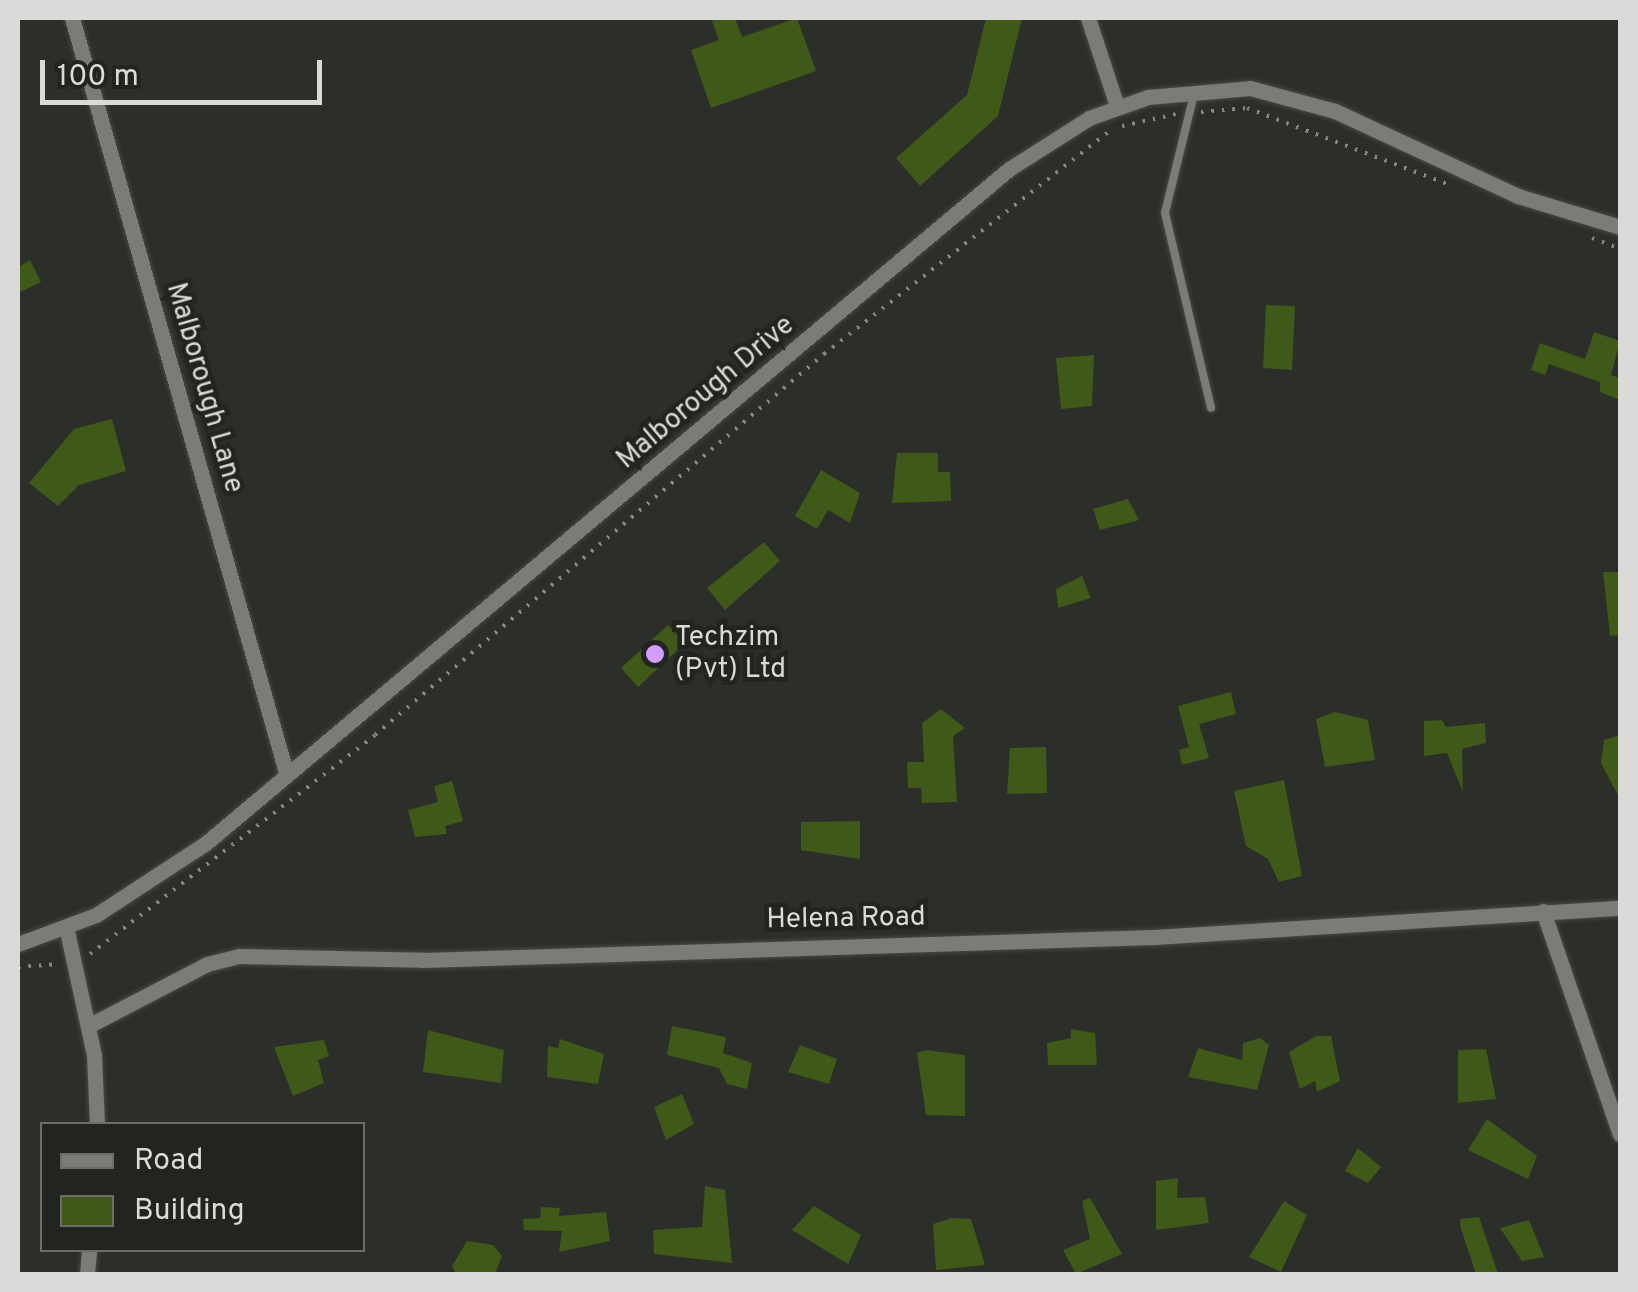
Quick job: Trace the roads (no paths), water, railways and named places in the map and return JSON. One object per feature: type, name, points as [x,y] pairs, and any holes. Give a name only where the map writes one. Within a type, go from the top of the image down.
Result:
[{"type":"street","name":"Malborough Lane","points":[[72,18],[286,772]]},
{"type":"street","points":[[1088,18],[1117,106]]},
{"type":"street","name":"Malborough Drive","points":[[66,930],[206,843],[286,772],[1010,169],[1117,106],[1195,90],[1250,88],[1303,100],[1518,196],[1620,226]]},
{"type":"street","name":"Helena Road","points":[[88,1026],[207,964],[239,956],[423,960],[1154,937],[1620,908]]},
{"type":"street","points":[[1544,911],[1620,1134]]},
{"type":"street","points":[[18,944],[66,930],[88,1026],[98,1122]]},
{"type":"lane","points":[[1195,90],[1165,222],[1210,408]]},
{"type":"place","name":"Techzim (Pvt) Ltd","points":[[655,654]]}]
